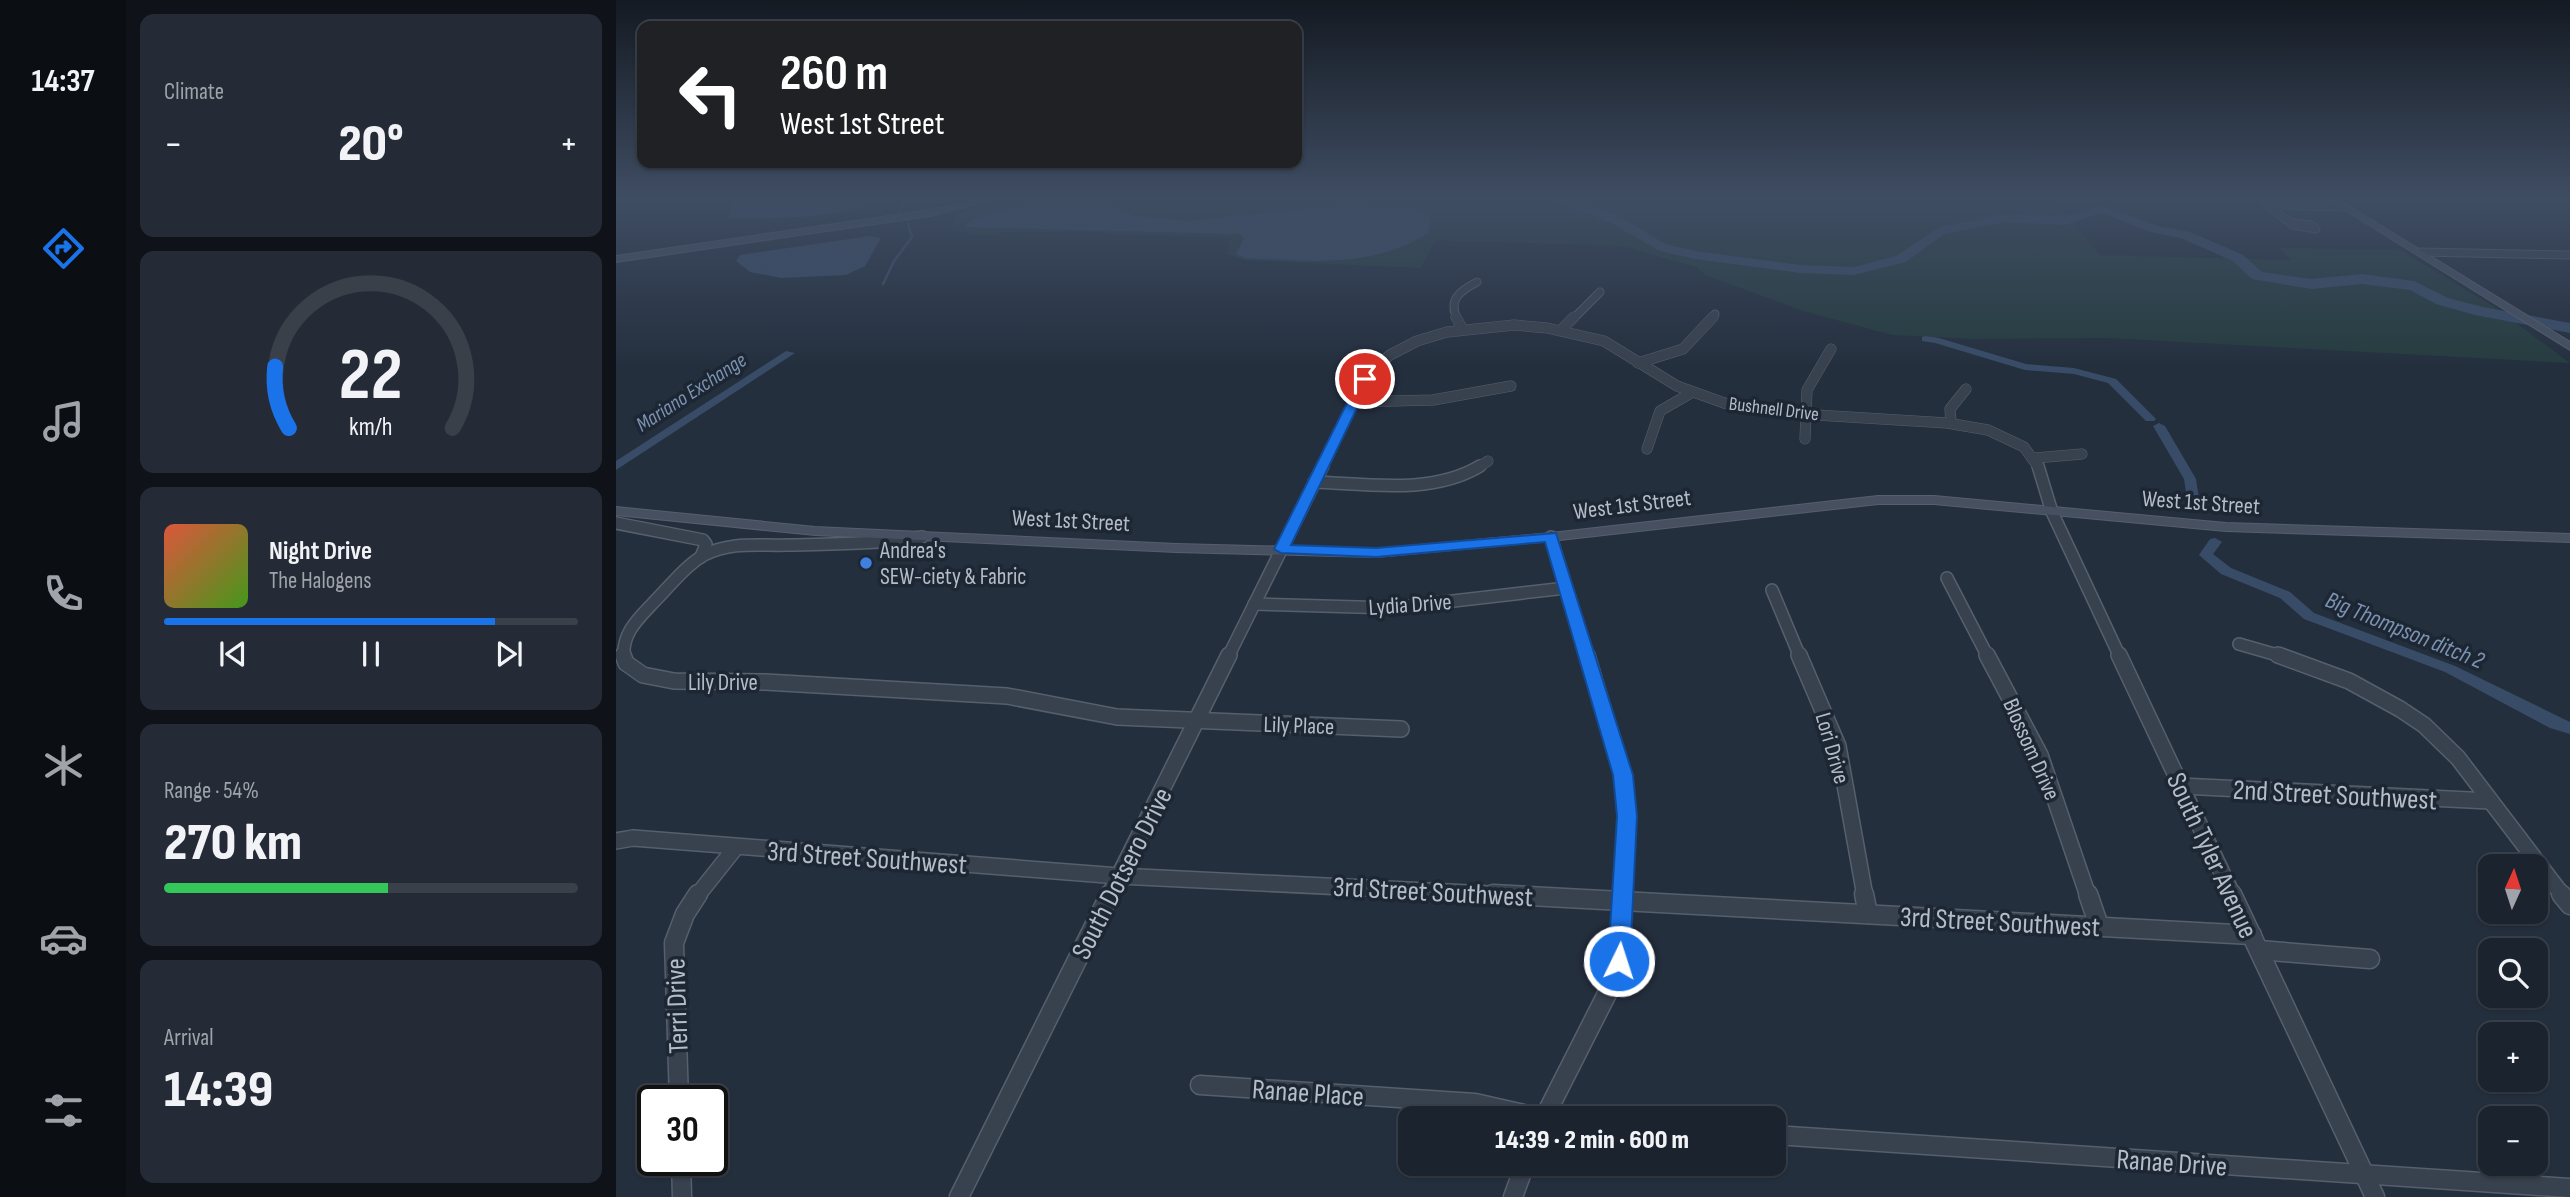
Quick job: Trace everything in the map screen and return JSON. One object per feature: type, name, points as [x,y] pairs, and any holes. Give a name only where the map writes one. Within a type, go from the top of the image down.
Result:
[{"type":"main road","points":[[616,259],[637,256]]},
{"type":"main road","points":[[2426,256],[2570,347]]},
{"type":"main road","name":"West 1st Street","points":[[616,511],[805,531],[1176,548],[1376,553],[1551,537],[1878,499],[1934,500],[2226,527],[2570,538]]},
{"type":"street","points":[[1463,330],[1454,315],[1453,302],[1459,291],[1477,282]]},
{"type":"street","points":[[1562,330],[1600,292]]},
{"type":"street","points":[[1638,362],[1686,349],[1693,344],[1715,314]]},
{"type":"street","name":"Bushnell Drive","points":[[1354,402],[1369,373],[1383,359],[1418,342],[1463,330],[1504,326],[1562,330],[1606,342],[1669,383],[1691,393],[1735,405],[1973,426],[2017,442],[2035,458]]},
{"type":"street","points":[[1805,439],[1807,390],[1831,349]]},
{"type":"street","points":[[1354,402],[1424,402],[1466,397],[1511,386]]},
{"type":"street","points":[[1951,423],[1950,409],[1966,389]]},
{"type":"street","points":[[1647,449],[1660,411],[1691,393]]},
{"type":"street","name":"South Dotsero Drive","points":[[959,1197],[1354,402]]},
{"type":"street","points":[[2052,512],[2041,468],[2035,458],[2082,454]]},
{"type":"street","points":[[1314,482],[1382,484],[1453,478],[1480,468],[1489,461]]},
{"type":"street","name":"South Tyler Avenue","points":[[2052,512],[2375,1197]]},
{"type":"street","points":[[616,523],[703,540],[706,544],[701,556]]},
{"type":"street","name":"Lily Drive","points":[[935,536],[890,542],[781,545],[742,543],[701,556],[627,633],[623,654],[626,663],[643,675],[674,681],[765,681],[1007,696],[1117,717],[1198,720]]},
{"type":"street","points":[[1549,1106],[1615,978],[1619,961],[1627,816],[1623,775],[1551,537]]},
{"type":"street","name":"Blossom Drive","points":[[1947,578],[2040,755],[2099,926]]},
{"type":"street","name":"Lydia Drive","points":[[1254,604],[1392,608],[1566,588]]},
{"type":"street","name":"Lori Drive","points":[[1772,590],[1838,746],[1868,914]]},
{"type":"street","points":[[2239,644],[2280,654],[2334,676],[2402,709],[2452,751],[2570,905]]},
{"type":"street","name":"Lily Place","points":[[1198,720],[1401,729]]},
{"type":"street","name":"2nd Street Southwest","points":[[2181,786],[2490,802]]},
{"type":"street","name":"3rd Street Southwest","points":[[616,841],[634,838],[1119,876],[2099,926],[2255,943]]},
{"type":"street","name":"Terri Drive","points":[[678,1085],[674,943],[685,914],[736,847]]},
{"type":"street","points":[[2255,943],[2370,959]]},
{"type":"street","name":"Ranae Place","points":[[1200,1085],[1489,1106]]},
{"type":"street","name":"Ranae Drive","points":[[1786,1136],[2570,1188]]},
{"type":"street","points":[[681,1176],[682,1197]]},
{"type":"street","points":[[1513,1197],[1521,1176]]},
{"type":"green space","points":[[1232,256],[1427,256],[1421,268],[1244,260]]},
{"type":"green space","points":[[1657,256],[2133,256],[2291,260],[2287,256],[2410,256],[2496,308],[2570,363],[2107,338],[1972,339],[1892,335],[1803,311],[1705,275],[1696,267]]},
{"type":"water","points":[[739,256],[871,256],[865,266],[846,275],[781,278],[750,272],[736,261]]},
{"type":"water","points":[[1240,256],[1372,256],[1316,261]]},
{"type":"waterway","points":[[883,284],[898,256]]},
{"type":"waterway","points":[[1701,256],[1800,269],[1854,271],[1905,256]]},
{"type":"waterway","points":[[2233,256],[2257,276],[2311,284],[2362,279],[2414,286],[2442,301],[2481,312],[2570,328]]},
{"type":"waterway","name":"Big Thompson ditch 2","points":[[1925,339],[2025,367],[2074,371],[2112,381],[2150,419]]},
{"type":"waterway","name":"Mariano Exchange","points":[[616,466],[790,353]]},
{"type":"waterway","name":"Big Thompson ditch 2","points":[[2159,426],[2190,479],[2194,505]]},
{"type":"waterway","name":"Big Thompson ditch 2","points":[[2215,542],[2206,555],[2226,571],[2285,595],[2309,616],[2450,669],[2556,724],[2570,728]]},
{"type":"place","name":"Andrea's SEW-ciety & Fabric","points":[[866,563]]},
{"type":"route","points":[[1365,379],[1281,549],[1376,553],[1551,537],[1623,775],[1627,816],[1619,961]]}]
